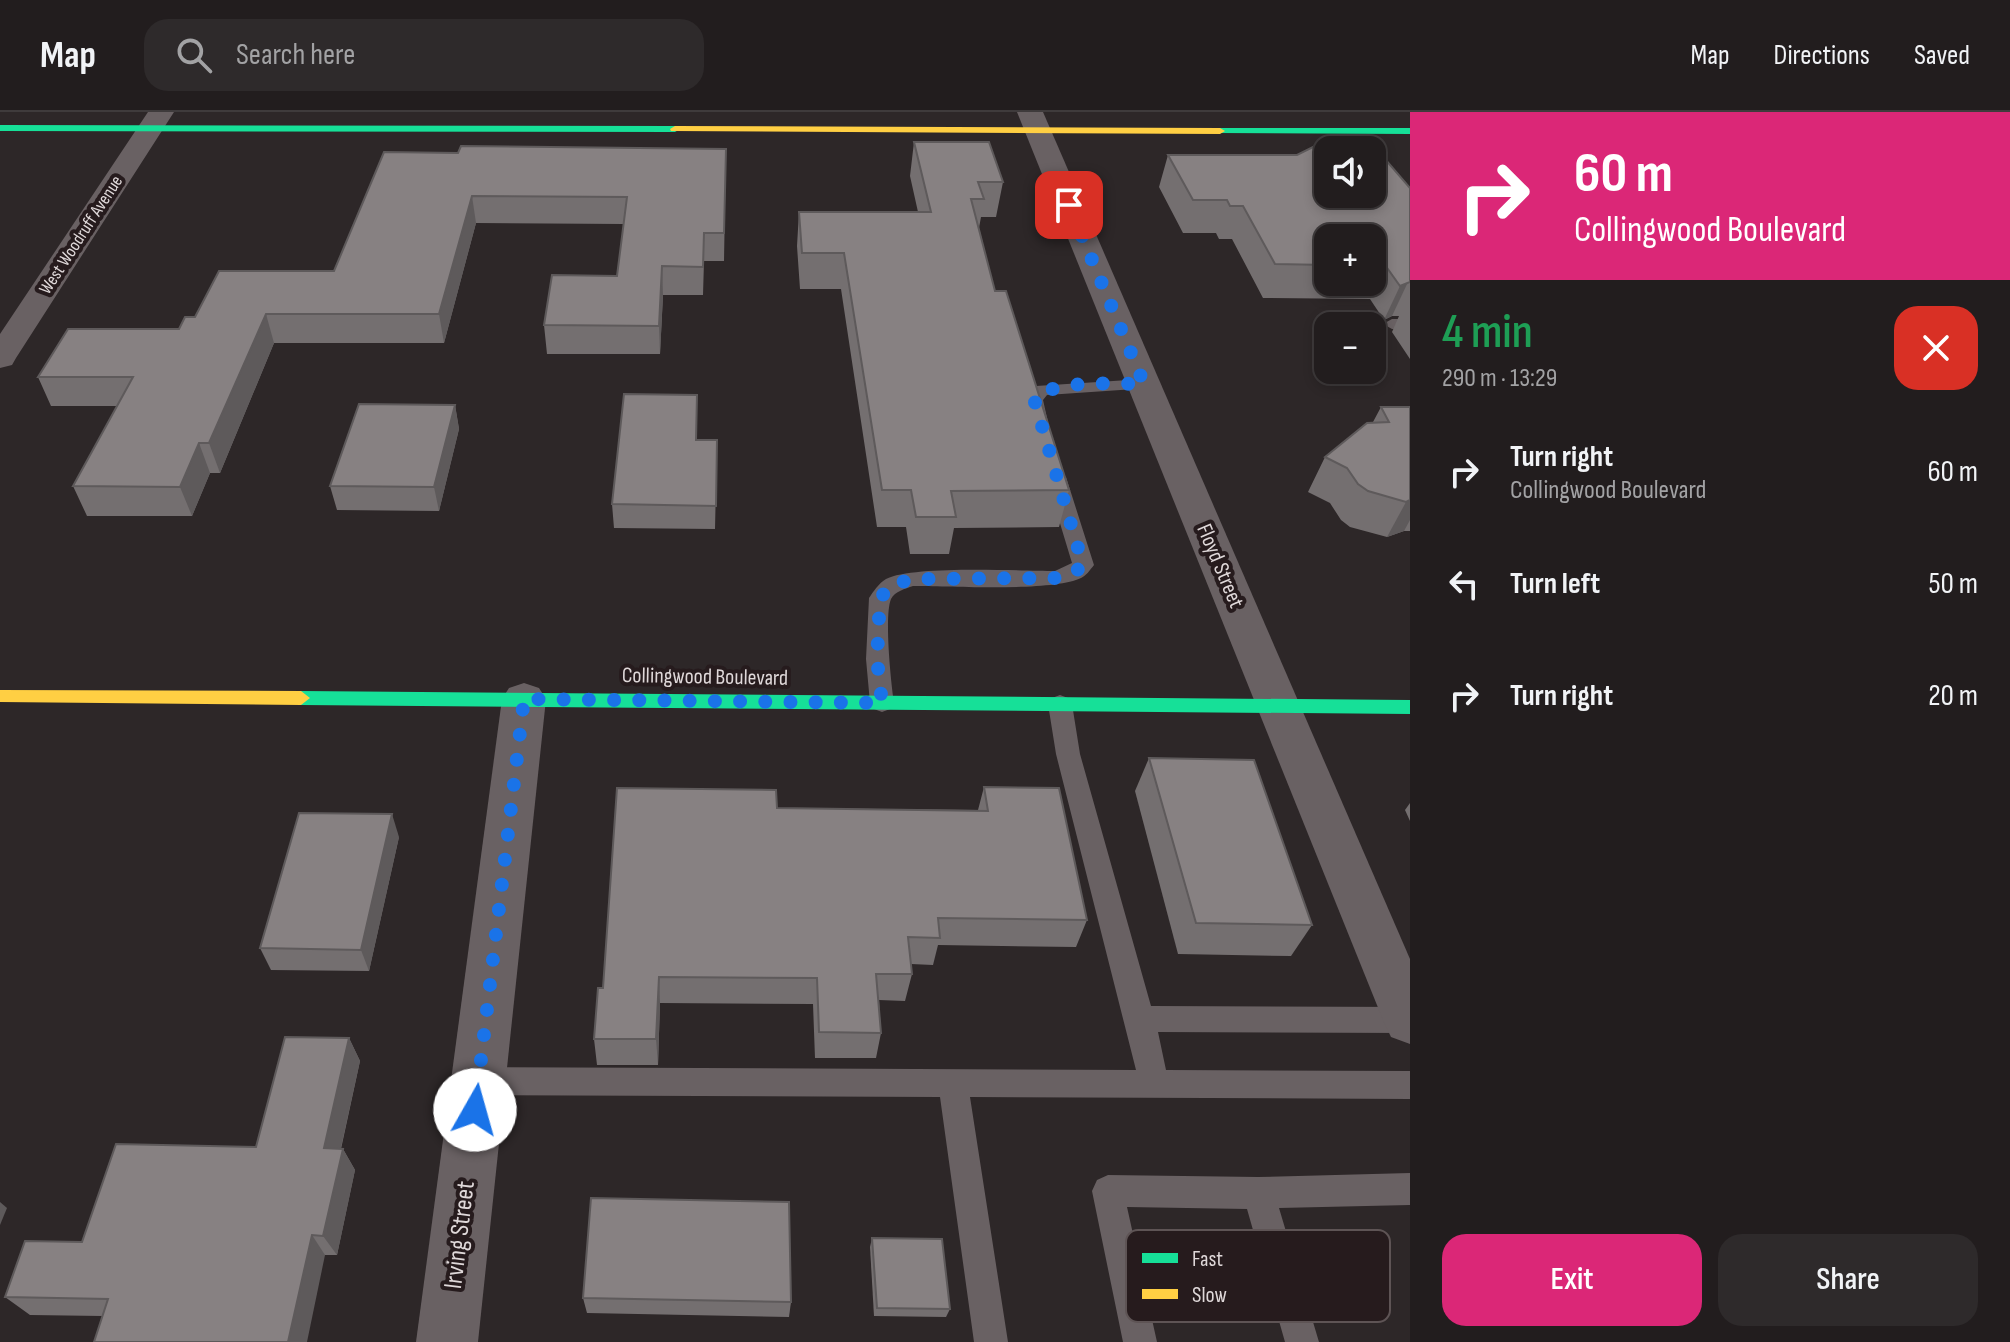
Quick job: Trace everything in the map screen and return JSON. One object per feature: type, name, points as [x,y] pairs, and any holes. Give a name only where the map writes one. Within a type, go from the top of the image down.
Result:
[{"type":"street","points":[[0,128],[155,120],[1034,121],[1410,131]]},
{"type":"street","name":"West Woodruff Avenue","points":[[0,358],[155,120]]},
{"type":"street","name":"Floyd Street","points":[[1034,121],[1410,1020]]},
{"type":"street","name":"Collingwood Boulevard","points":[[0,696],[1410,707]]},
{"type":"street","name":"Irving Street","points":[[447,1342],[524,699]]},
{"type":"lane","points":[[882,703],[877,659],[880,598],[892,585],[912,579],[1055,578],[1074,573],[1083,565],[1034,399],[1042,390],[1144,384]]},
{"type":"lane","points":[[1060,704],[1068,754],[1140,1019],[1154,1083]]},
{"type":"lane","points":[[1140,1019],[1410,1020]]},
{"type":"lane","points":[[478,1081],[1410,1085]]},
{"type":"lane","points":[[953,1083],[991,1342]]},
{"type":"lane","points":[[1126,1276],[1108,1191],[1258,1193],[1410,1189]]},
{"type":"lane","points":[[1258,1193],[1269,1230]]},
{"type":"lane","points":[[1136,1322],[1140,1342]]},
{"type":"lane","points":[[1296,1322],[1302,1342]]},
{"type":"building","points":[[914,142],[989,142],[1003,182],[978,182],[984,199],[971,199],[995,291],[1006,291],[1069,490],[951,491],[956,517],[916,517],[911,490],[882,490],[844,253],[802,253],[799,212],[931,212]]},
{"type":"building","points":[[461,146],[726,149],[724,233],[704,233],[703,267],[662,266],[659,326],[544,325],[552,275],[617,276],[627,197],[472,196],[439,314],[266,314],[209,443],[199,443],[180,487],[73,486],[133,377],[38,377],[68,329],[179,329],[185,317],[195,317],[219,271],[334,271],[384,152],[458,153]]},
{"type":"building","points":[[1314,146],[1314,208],[1386,208],[1386,160],[1410,188],[1410,282],[1400,286],[1386,266],[1386,224],[1314,224],[1314,265],[1275,264],[1243,206],[1230,206],[1227,200],[1193,200],[1168,155],[1297,155]]},
{"type":"building","points":[[624,394],[697,395],[696,440],[717,440],[716,506],[612,504]]},
{"type":"building","points":[[359,404],[455,405],[434,487],[330,486]]},
{"type":"building","points":[[1381,407],[1410,407],[1410,500],[1406,502],[1368,491],[1358,484],[1347,468],[1325,457],[1367,423],[1389,422]]},
{"type":"building","points":[[1149,758],[1254,760],[1312,925],[1196,923]]},
{"type":"building","points":[[984,787],[1059,788],[1087,920],[938,918],[940,938],[908,937],[912,974],[876,974],[881,1033],[819,1032],[817,978],[659,977],[656,1039],[594,1039],[598,988],[603,988],[617,788],[776,790],[777,808],[988,811]]},
{"type":"building","points":[[299,813],[392,814],[361,950],[260,948]]},
{"type":"building","points":[[285,1037],[349,1038],[324,1148],[343,1149],[323,1236],[312,1235],[288,1342],[94,1342],[108,1299],[5,1297],[25,1241],[82,1242],[116,1144],[256,1147]]},
{"type":"building","points":[[591,1198],[789,1202],[791,1302],[583,1298]]},
{"type":"building","points":[[872,1238],[942,1239],[950,1309],[877,1308]]},
{"type":"traffic: fast","points":[[0,128],[675,129]]},
{"type":"traffic: fast","points":[[1220,131],[1410,131]]},
{"type":"traffic: fast","points":[[301,698],[1410,707]]},
{"type":"traffic: slow","points":[[675,129],[1220,131]]},
{"type":"traffic: slow","points":[[0,696],[301,698]]},
{"type":"route","points":[[475,1110],[524,699],[882,703],[877,659],[880,598],[892,585],[912,579],[1055,578],[1074,573],[1083,565],[1034,399],[1042,390],[1057,387],[1144,384],[1069,205]]}]
